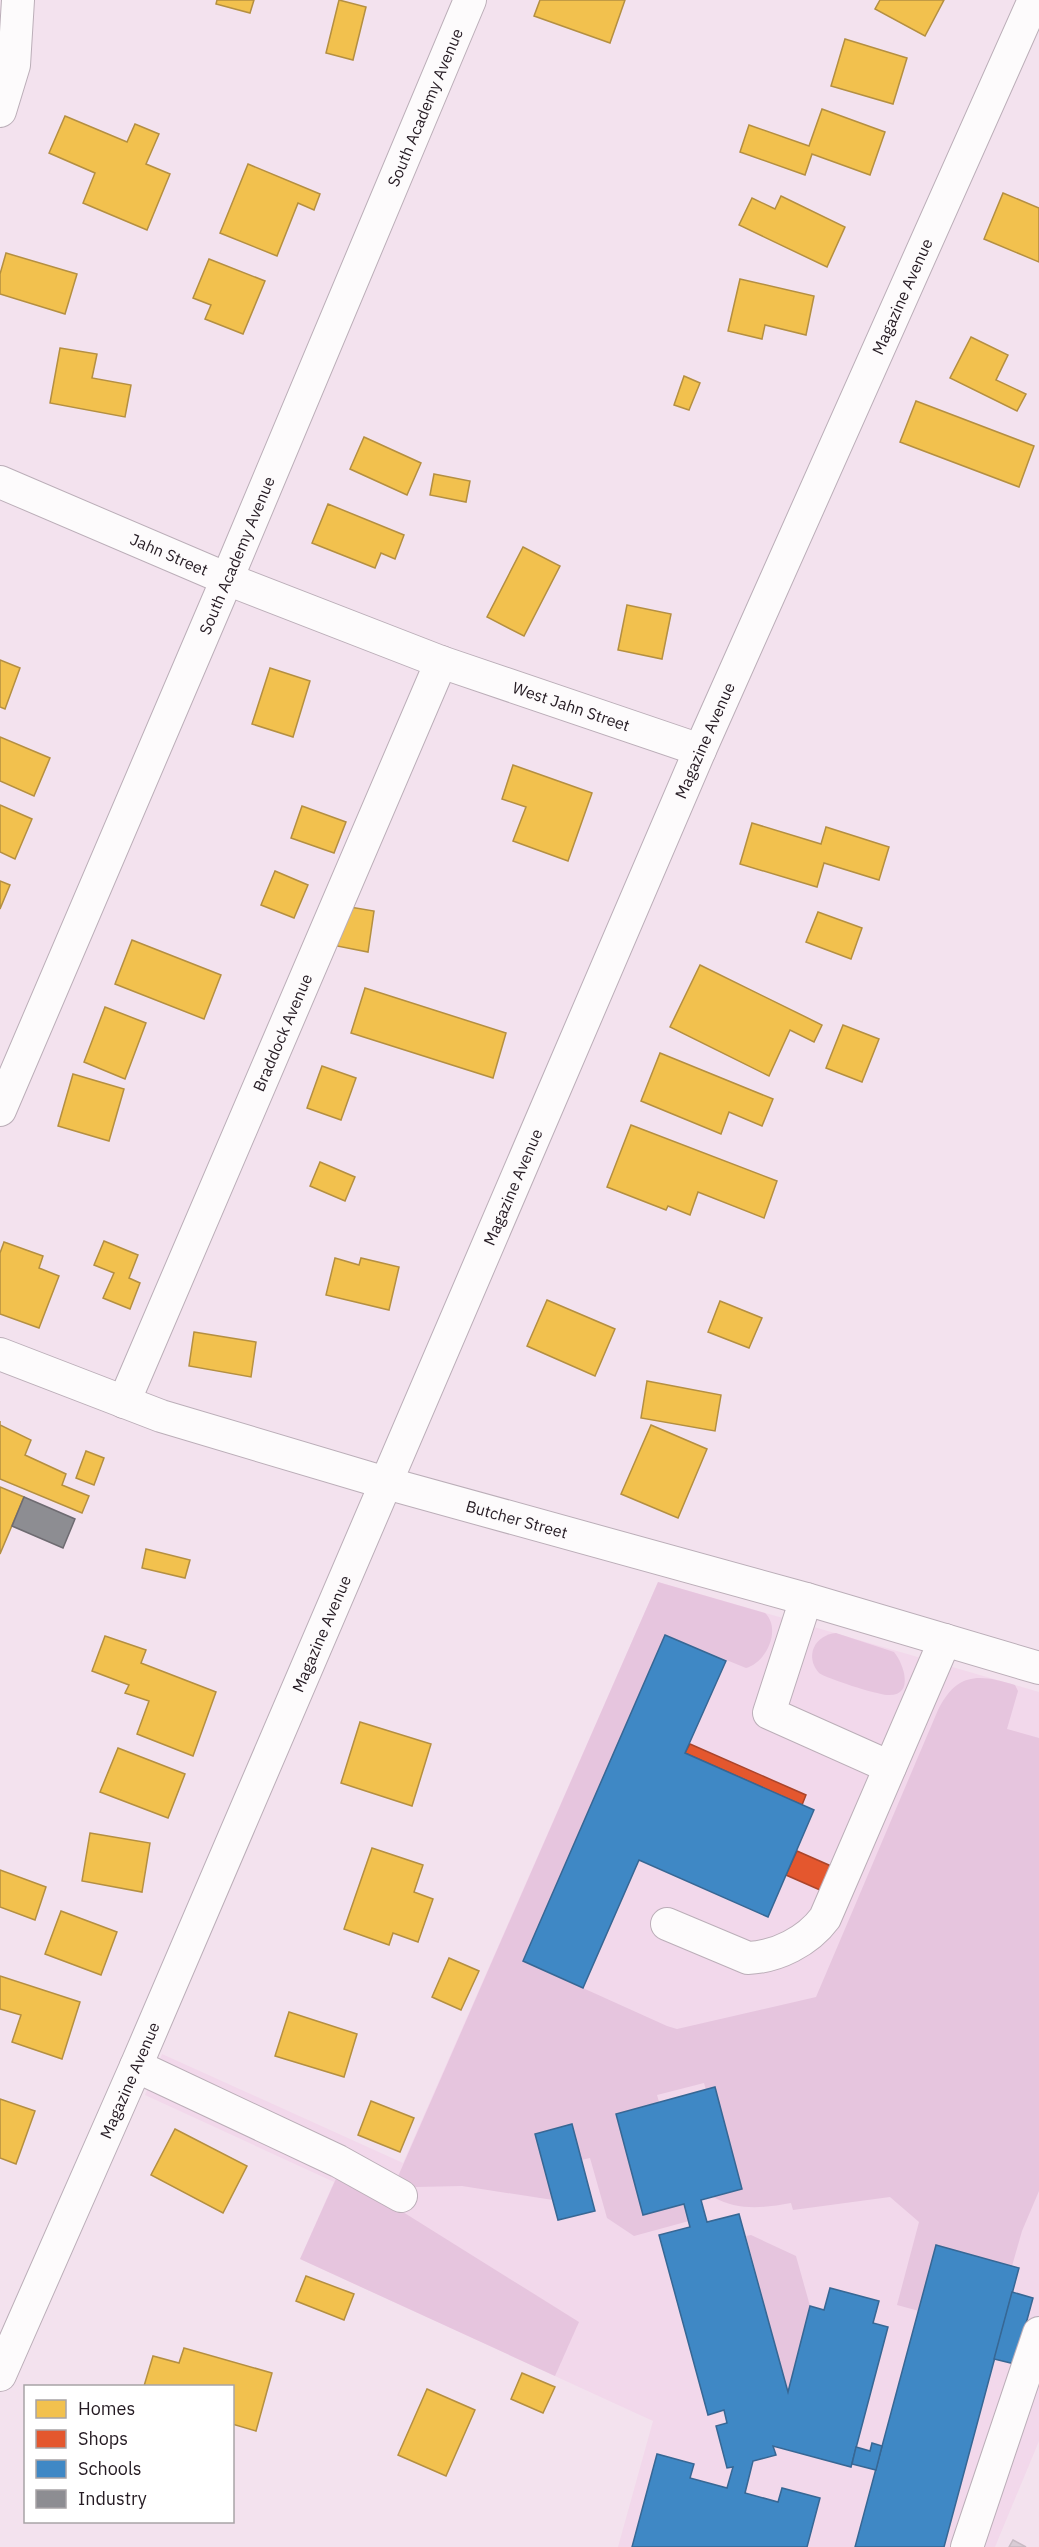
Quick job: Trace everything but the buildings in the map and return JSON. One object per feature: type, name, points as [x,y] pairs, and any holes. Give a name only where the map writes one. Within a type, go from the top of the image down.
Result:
[{"type":"street","points":[[0,111],[14,65],[18,0]]},
{"type":"street","name":"South Academy Avenue","points":[[0,1110],[227,579],[470,0]]},
{"type":"street","name":"Magazine Avenue","points":[[0,2375],[136,2066],[700,750],[1034,0]]},
{"type":"street","name":"Jahn Street","points":[[0,482],[227,579],[441,662]]},
{"type":"street","name":"West Jahn Street","points":[[441,662],[700,750]]},
{"type":"street","name":"Braddock Avenue","points":[[124,1402],[441,662]]},
{"type":"street","name":"Butcher Street","points":[[0,1354],[124,1402],[386,1483],[806,1599],[1039,1668]]},
{"type":"street","points":[[806,1599],[769,1713],[890,1767]]},
{"type":"street","points":[[667,1924],[748,1958],[758,1957],[798,1943],[809,1936],[825,1918],[945,1640]]},
{"type":"street","points":[[136,2066],[338,2161],[401,2196]]},
{"type":"street","points":[[967,2547],[1039,2333]]},
{"type":"shaded area","points":[[658,1582],[1039,1692],[1039,2441],[995,2547],[618,2547],[653,2421],[300,2259],[334,2182],[145,2095],[162,2054],[403,2163]]},
{"type":"shaded area","points":[[658,1582],[765,1613],[772,1628],[769,1645],[760,1660],[746,1668],[665,1635],[523,1961],[667,2026],[677,2029],[816,1997],[938,1710],[945,1698],[961,1682],[980,1678],[1015,1685],[1018,1691],[1007,1729],[1039,1738],[1039,2191],[1022,2231],[1012,2266],[919,2311],[897,2305],[919,2222],[890,2197],[793,2210],[791,2203],[751,2207],[732,2205],[713,2197],[742,2189],[715,2087],[706,2090],[704,2083],[657,2095],[659,2102],[616,2114],[643,2215],[684,2204],[689,2221],[634,2236],[607,2218],[590,2158],[581,2160],[571,2124],[535,2134],[553,2200],[462,2186],[416,2187],[396,2181]]},
{"type":"shaded area","points":[[836,1633],[894,1652],[904,1671],[905,1679],[901,1691],[896,1694],[881,1694],[819,1673],[812,1660],[814,1647],[822,1638]]},
{"type":"shaded area","points":[[339,2172],[579,2322],[555,2376],[300,2259]]},
{"type":"shaded area","points":[[751,2235],[796,2256],[810,2306],[788,2392],[746,2236]]}]
